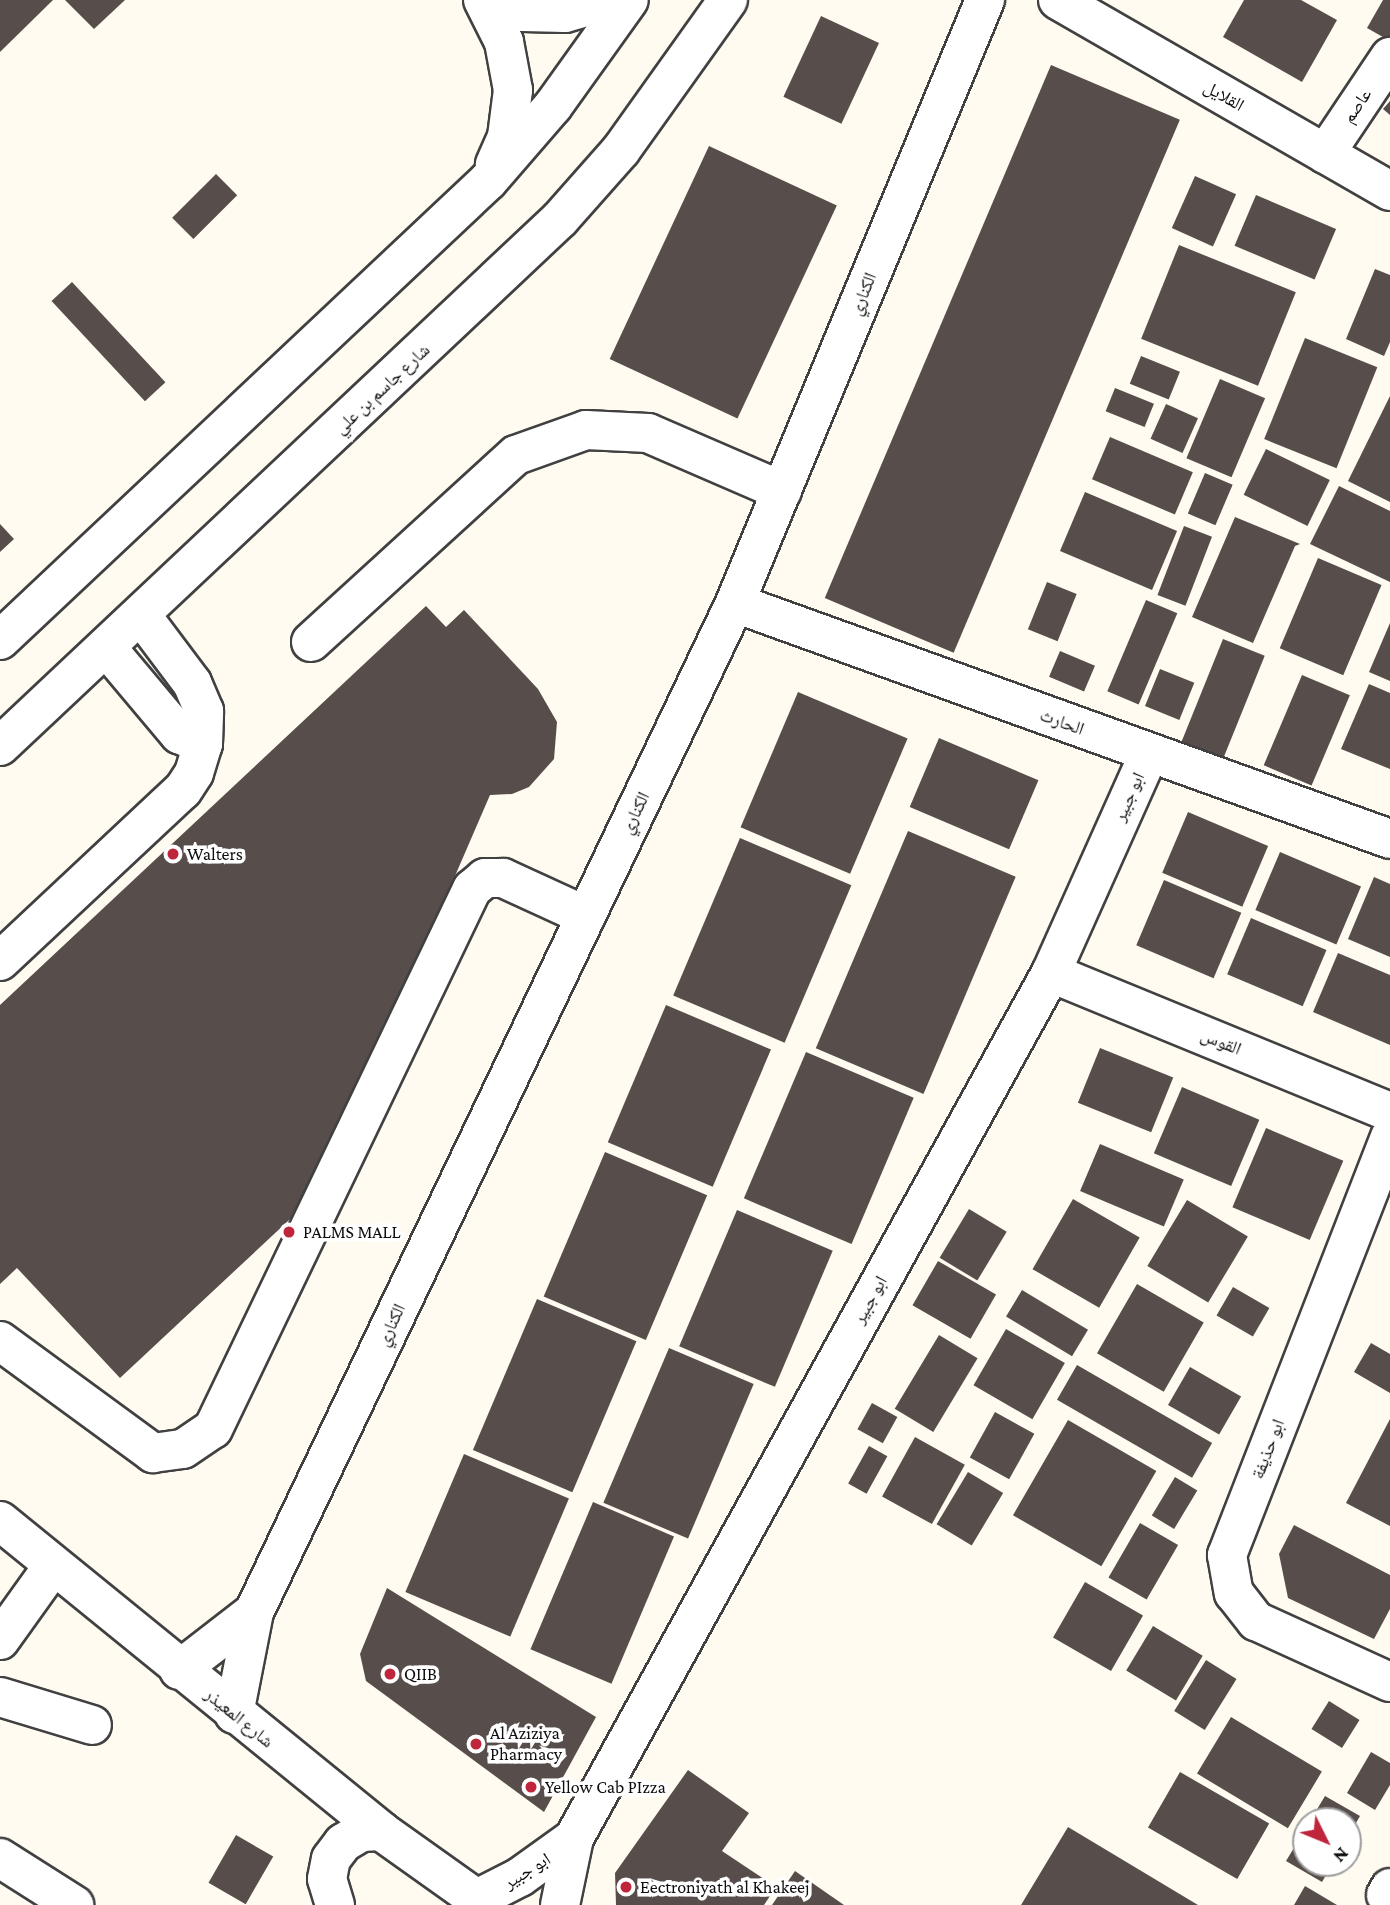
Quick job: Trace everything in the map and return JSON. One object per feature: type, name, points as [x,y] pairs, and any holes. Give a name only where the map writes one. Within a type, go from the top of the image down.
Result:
[{"type":"street","points":[[484,0],[523,12],[565,13],[610,0]]},
{"type":"street","points":[[484,0],[505,42],[513,89],[507,137],[488,181]]},
{"type":"street","points":[[0,640],[488,181],[553,106],[629,0]]},
{"type":"street","name":"شارع جاسم بن علي","points":[[0,746],[560,219],[621,150],[728,0]]},
{"type":"street","name":"الكناري","points":[[234,1714],[254,1612],[735,603],[985,0]]},
{"type":"street","name":"القلايل","points":[[1058,0],[1390,191]]},
{"type":"street","name":"عاصم","points":[[1325,154],[1390,57]]},
{"type":"street","points":[[311,642],[516,455],[586,429],[648,433],[782,491]]},
{"type":"street","name":"الحارث","points":[[735,603],[1390,839]]},
{"type":"street","points":[[0,961],[183,790],[194,773],[203,744],[204,711],[192,683],[141,615]]},
{"type":"street","points":[[106,647],[179,734],[203,744]]},
{"type":"street","name":"ابو جبير","points":[[560,1905],[574,1838],[1051,973],[1149,754]]},
{"type":"street","points":[[0,1341],[153,1453],[183,1449],[213,1429],[472,889],[485,878],[503,878],[586,916]]},
{"type":"street","name":"القوس","points":[[1051,973],[1390,1112]]},
{"type":"street","name":"ابو حذيفة","points":[[1390,1137],[1227,1555],[1234,1593],[1256,1620],[1390,1682]]},
{"type":"street","name":"شارع المعيذر","points":[[0,1521],[179,1670],[381,1831],[481,1902]]},
{"type":"street","points":[[0,1640],[52,1566]]},
{"type":"street","name":"الكناري","points":[[179,1670],[254,1612]]},
{"type":"street","points":[[0,1696],[92,1726]]},
{"type":"street","points":[[335,1905],[327,1879],[331,1859],[343,1843],[361,1832],[381,1831]]},
{"type":"street","name":"ابو جبير","points":[[481,1902],[574,1838]]},
{"type":"street","points":[[0,1858],[74,1905]]},
{"type":"building","points":[[0,0],[53,0],[0,52]]},
{"type":"building","points":[[65,0],[125,0],[94,29]]},
{"type":"building","points":[[1244,0],[1301,0],[1337,20],[1302,82],[1223,37]]},
{"type":"building","points":[[1383,0],[1390,0],[1390,41],[1367,28]]},
{"type":"building","points":[[821,16],[879,43],[841,124],[783,97]]},
{"type":"building","points":[[1051,65],[1180,120],[954,653],[825,598]]},
{"type":"building","points":[[1390,101],[1390,115],[1383,109]]},
{"type":"building","points":[[709,146],[837,206],[737,419],[610,359]]},
{"type":"building","points":[[216,174],[237,195],[193,239],[172,218]]},
{"type":"building","points":[[1195,176],[1236,194],[1213,246],[1172,228]]},
{"type":"building","points":[[1256,195],[1336,229],[1315,280],[1235,246]]},
{"type":"building","points":[[1179,245],[1296,292],[1258,386],[1141,339]]},
{"type":"building","points":[[1375,269],[1390,275],[1390,342],[1384,356],[1346,339]]},
{"type":"building","points":[[72,282],[165,382],[145,401],[52,301]]},
{"type":"building","points":[[1305,338],[1377,367],[1336,468],[1264,439]]},
{"type":"building","points":[[1141,356],[1180,372],[1169,400],[1130,384]]},
{"type":"building","points":[[1220,379],[1265,398],[1232,477],[1186,458]]},
{"type":"building","points":[[1115,388],[1154,404],[1145,427],[1106,411]]},
{"type":"building","points":[[1390,396],[1390,502],[1348,481]]},
{"type":"building","points":[[1166,404],[1198,418],[1183,453],[1151,439]]},
{"type":"building","points":[[1110,437],[1193,472],[1175,515],[1092,479]]},
{"type":"building","points":[[1266,449],[1330,480],[1307,526],[1244,495]]},
{"type":"building","points":[[1205,473],[1233,485],[1215,525],[1188,514]]},
{"type":"building","points":[[1339,486],[1390,511],[1390,582],[1310,544]]},
{"type":"building","points":[[1085,492],[1177,531],[1152,590],[1060,551]]},
{"type":"building","points":[[1235,517],[1300,544],[1295,546],[1253,643],[1192,617]]},
{"type":"building","points":[[0,524],[14,539],[0,552]]},
{"type":"building","points":[[1184,526],[1212,537],[1185,606],[1157,595]]},
{"type":"building","points":[[1318,558],[1382,585],[1343,675],[1280,648]]},
{"type":"building","points":[[1047,582],[1077,594],[1058,641],[1028,629]]},
{"type":"building","points":[[1146,600],[1177,613],[1139,704],[1107,691]]},
{"type":"building","points":[[426,606],[446,627],[464,610],[538,689],[557,722],[554,759],[529,787],[512,794],[490,795],[318,1193],[120,1378],[17,1268],[0,1284],[0,1005]]},
{"type":"building","points":[[1390,623],[1390,681],[1369,672]]},
{"type":"building","points":[[1223,639],[1265,656],[1223,759],[1181,742]]},
{"type":"building","points":[[1060,651],[1095,666],[1084,692],[1049,677]]},
{"type":"building","points":[[1160,669],[1194,683],[1179,720],[1145,706]]},
{"type":"building","points":[[1302,675],[1350,695],[1312,786],[1264,765]]},
{"type":"building","points":[[1369,684],[1390,693],[1390,769],[1341,749]]},
{"type":"building","points":[[798,692],[908,738],[850,874],[741,827]]},
{"type":"building","points":[[939,738],[1038,780],[1009,849],[910,807]]},
{"type":"building","points":[[1188,812],[1268,846],[1242,907],[1162,873]]},
{"type":"building","points":[[908,831],[1016,877],[923,1094],[816,1048]]},
{"type":"building","points":[[740,838],[851,885],[785,1043],[673,995]]},
{"type":"building","points":[[1280,852],[1361,886],[1336,944],[1255,910]]},
{"type":"building","points":[[1374,877],[1390,884],[1390,957],[1348,939]]},
{"type":"building","points":[[1164,880],[1241,913],[1214,978],[1136,945]]},
{"type":"building","points":[[1251,918],[1326,950],[1303,1006],[1227,974]]},
{"type":"building","points":[[1338,953],[1390,975],[1390,1045],[1313,1012]]},
{"type":"building","points":[[666,1005],[771,1050],[713,1187],[608,1142]]},
{"type":"building","points":[[1100,1048],[1173,1078],[1151,1132],[1078,1103]]},
{"type":"building","points":[[806,1052],[914,1098],[852,1244],[744,1198]]},
{"type":"building","points":[[1182,1087],[1259,1120],[1231,1186],[1154,1153]]},
{"type":"building","points":[[1266,1128],[1343,1161],[1310,1240],[1232,1207]]},
{"type":"building","points":[[1100,1144],[1184,1180],[1164,1227],[1080,1191]]},
{"type":"building","points":[[605,1152],[707,1195],[646,1340],[544,1297]]},
{"type":"building","points":[[1073,1199],[1140,1238],[1099,1308],[1032,1269]]},
{"type":"building","points":[[1187,1200],[1248,1237],[1208,1303],[1147,1266]]},
{"type":"building","points":[[969,1209],[1007,1232],[977,1281],[940,1258]]},
{"type":"building","points":[[737,1210],[833,1251],[775,1387],[679,1346]]},
{"type":"building","points":[[938,1261],[996,1294],[971,1339],[912,1305]]},
{"type":"building","points":[[1137,1284],[1204,1322],[1164,1392],[1097,1353]]},
{"type":"building","points":[[1233,1287],[1269,1308],[1253,1337],[1216,1316]]},
{"type":"building","points":[[1022,1290],[1088,1330],[1072,1356],[1006,1317]]},
{"type":"building","points":[[537,1299],[636,1341],[572,1492],[473,1450]]},
{"type":"building","points":[[1006,1329],[1065,1363],[1032,1419],[974,1385]]},
{"type":"building","points":[[939,1335],[978,1358],[933,1432],[895,1409]]},
{"type":"building","points":[[1371,1343],[1390,1354],[1390,1393],[1354,1372]]},
{"type":"building","points":[[669,1348],[754,1384],[688,1539],[603,1503]]},
{"type":"building","points":[[1077,1365],[1212,1443],[1192,1478],[1057,1400]]},
{"type":"building","points":[[1190,1367],[1241,1396],[1219,1435],[1168,1405]]},
{"type":"building","points":[[872,1403],[897,1417],[883,1443],[857,1429]]},
{"type":"building","points":[[995,1412],[1034,1434],[1009,1479],[970,1457]]},
{"type":"building","points":[[1390,1419],[1390,1526],[1346,1503]]},
{"type":"building","points":[[1068,1420],[1156,1471],[1101,1566],[1013,1515]]},
{"type":"building","points":[[915,1437],[965,1465],[932,1524],[882,1496]]},
{"type":"building","points":[[869,1446],[887,1456],[867,1494],[848,1484]]},
{"type":"building","points":[[464,1454],[569,1499],[510,1637],[405,1592]]},
{"type":"building","points":[[968,1472],[1003,1493],[972,1545],[937,1524]]},
{"type":"building","points":[[1175,1477],[1197,1490],[1174,1529],[1152,1516]]},
{"type":"building","points":[[593,1502],[674,1536],[611,1684],[530,1649]]},
{"type":"building","points":[[1140,1523],[1178,1545],[1147,1600],[1108,1578]]},
{"type":"building","points":[[1294,1525],[1390,1575],[1390,1609],[1374,1639],[1288,1598],[1279,1554]]},
{"type":"building","points":[[1085,1582],[1143,1615],[1111,1671],[1053,1637]]},
{"type":"building","points":[[387,1588],[596,1717],[544,1812],[366,1681],[360,1654]]},
{"type":"building","points":[[1153,1626],[1203,1656],[1176,1700],[1126,1671]]},
{"type":"building","points":[[1206,1660],[1237,1679],[1205,1730],[1174,1711]]},
{"type":"building","points":[[1329,1701],[1360,1720],[1342,1748],[1312,1729]]},
{"type":"building","points":[[1231,1717],[1322,1772],[1301,1807],[1292,1807],[1292,1821],[1288,1828],[1197,1774]]},
{"type":"building","points":[[1371,1752],[1390,1763],[1390,1785],[1375,1810],[1347,1793]]},
{"type":"building","points":[[688,1770],[749,1813],[722,1851],[776,1887],[764,1905],[616,1905],[615,1873]]},
{"type":"building","points":[[1180,1772],[1269,1824],[1237,1879],[1148,1827]]},
{"type":"building","points":[[1325,1796],[1344,1807],[1318,1807]]},
{"type":"building","points":[[1068,1827],[1198,1905],[1021,1905]]},
{"type":"building","points":[[236,1835],[273,1856],[246,1904],[208,1883]]},
{"type":"building","points":[[1292,1851],[1292,1864],[1286,1861]]},
{"type":"building","points":[[795,1871],[844,1905],[772,1905]]},
{"type":"building","points":[[1305,1886],[1337,1905],[1294,1905]]},
{"type":"place","name":"Walters","points":[[173,854]]},
{"type":"place","name":"PALMS MALL","points":[[289,1232]]},
{"type":"place","name":"QIIB","points":[[390,1674]]},
{"type":"place","name":"Al Aziziya Pharmacy","points":[[476,1744]]},
{"type":"place","name":"Yellow Cab PIzza","points":[[531,1787]]},
{"type":"place","name":"Eectroniyath al Khakeej","points":[[626,1887]]}]
